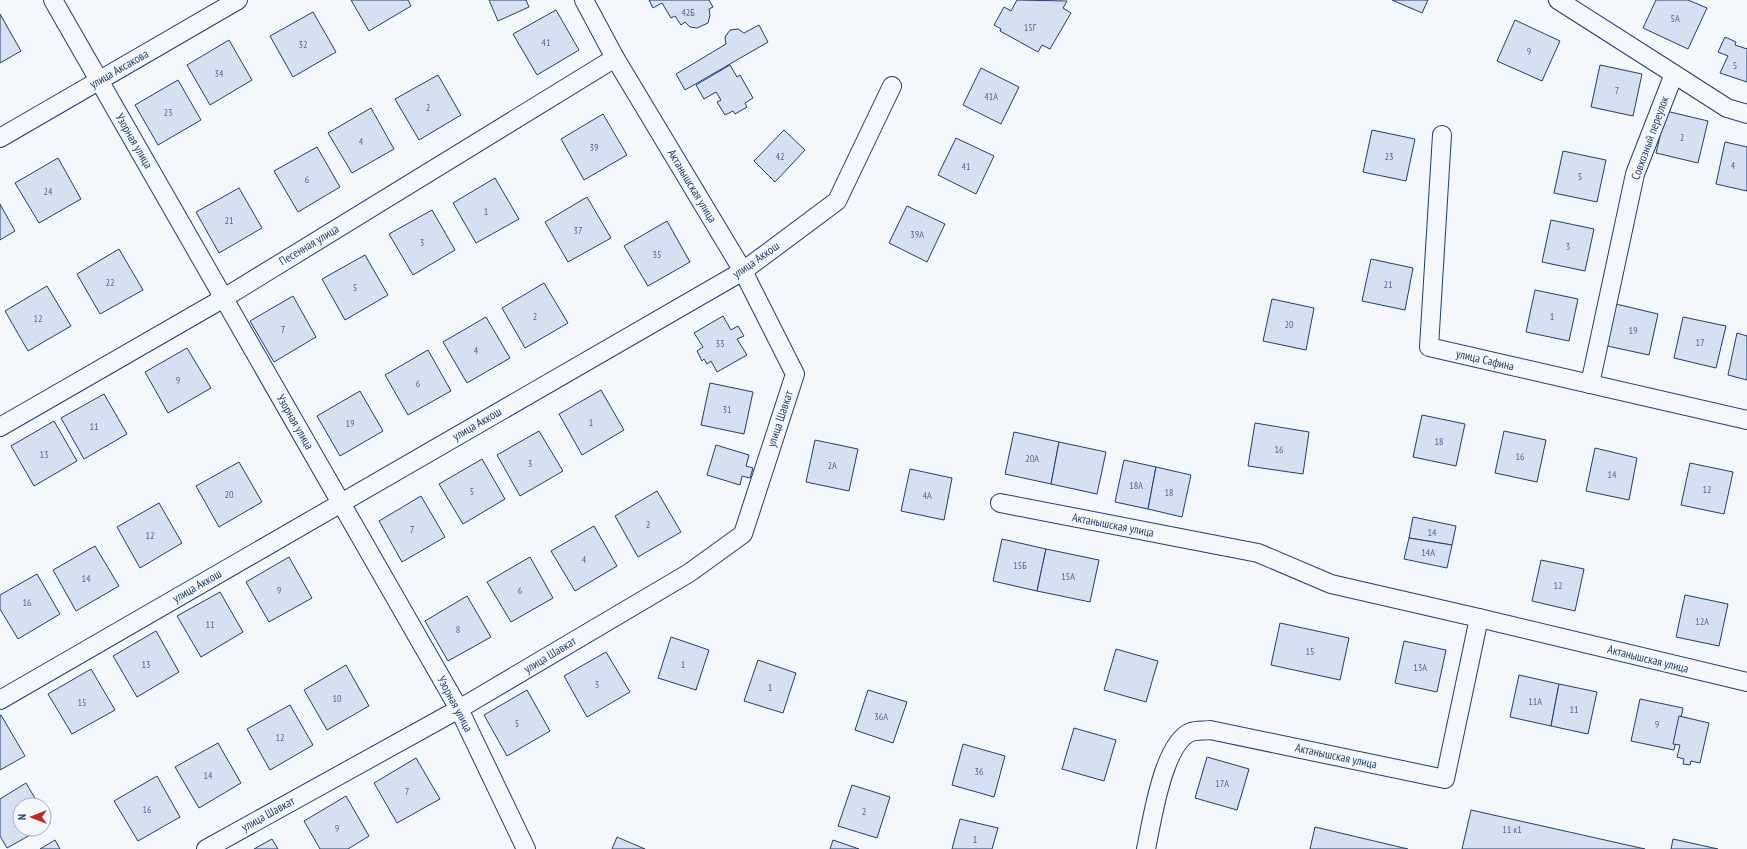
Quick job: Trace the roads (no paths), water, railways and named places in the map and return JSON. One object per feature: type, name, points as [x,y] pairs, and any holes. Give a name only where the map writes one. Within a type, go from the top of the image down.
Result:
[{"type":"street","name":"Узорная улица","points":[[53,0],[459,709],[526,849]]},
{"type":"street","name":"улица Аксакова","points":[[0,138],[238,0]]},
{"type":"street","name":"Актанышская улица","points":[[584,0],[615,58],[744,271],[795,374]]},
{"type":"street","points":[[1558,0],[1727,108],[1747,114]]},
{"type":"street","name":"Песенная улица","points":[[0,427],[224,298],[615,58]]},
{"type":"street","name":"Совхозный переулок","points":[[1590,384],[1635,174],[1674,74]]},
{"type":"street","name":"улица Аккош","points":[[0,700],[744,271],[837,200],[892,86]]},
{"type":"street","name":"улица Сафина","points":[[1442,135],[1429,347],[1747,420]]},
{"type":"street","name":"улица Шавкат","points":[[206,849],[459,709],[689,573],[743,534],[795,374]]},
{"type":"street","name":"Актанышская улица","points":[[1000,503],[1258,552],[1331,584],[1747,682]]},
{"type":"street","name":"Актанышская улица","points":[[1146,849],[1166,763],[1178,742],[1191,732],[1210,730],[1445,779],[1479,618]]}]
